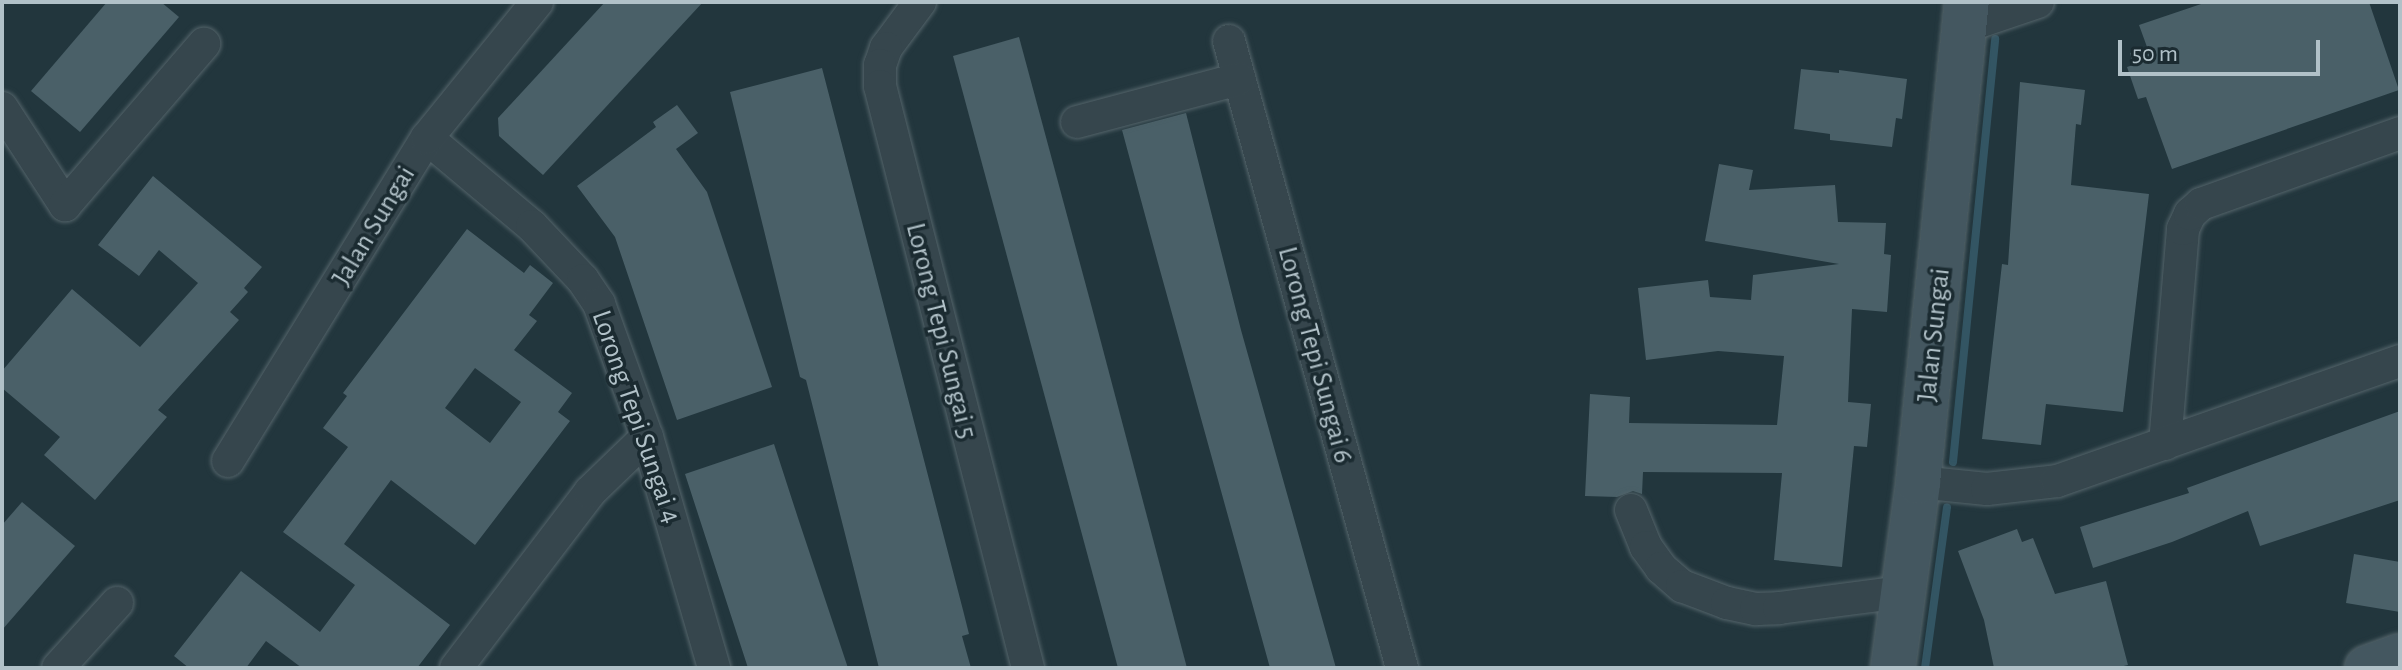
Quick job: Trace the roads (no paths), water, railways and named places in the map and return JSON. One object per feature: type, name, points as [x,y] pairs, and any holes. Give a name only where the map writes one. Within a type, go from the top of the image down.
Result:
[{"type":"street","name":"Lorong Tepi Sungai 5","points":[[920,2],[886,48],[880,65],[880,86],[1028,668]]},
{"type":"street","points":[[1966,14],[2038,2]]},
{"type":"street","name":"Jalan Sungai","points":[[228,461],[427,138],[520,8]]},
{"type":"street","name":"Jalan Sungai","points":[[1893,668],[1918,482],[1966,14]]},
{"type":"street","name":"Lorong Tepi Sungai 6","points":[[1229,41],[1402,668]]},
{"type":"street","points":[[2,108],[65,205],[204,44]]},
{"type":"street","points":[[1077,122],[1239,79]]},
{"type":"street","points":[[2165,444],[2183,229],[2190,214],[2201,204],[2399,137]]},
{"type":"street","name":"Lorong Tepi Sungai 4","points":[[427,138],[532,226],[583,280],[599,304],[647,437],[714,668]]},
{"type":"street","points":[[1918,482],[1987,489],[2057,481],[2400,361]]},
{"type":"street","points":[[456,668],[590,492],[647,437]]},
{"type":"street","points":[[1631,510],[1646,547],[1661,568],[1682,586],[1727,603],[1756,609],[1779,608],[1903,592]]},
{"type":"street","points":[[58,668],[117,603]]},
{"type":"waterway","points":[[1953,462],[1995,39]]},
{"type":"waterway","points":[[1925,668],[1947,508]]}]
